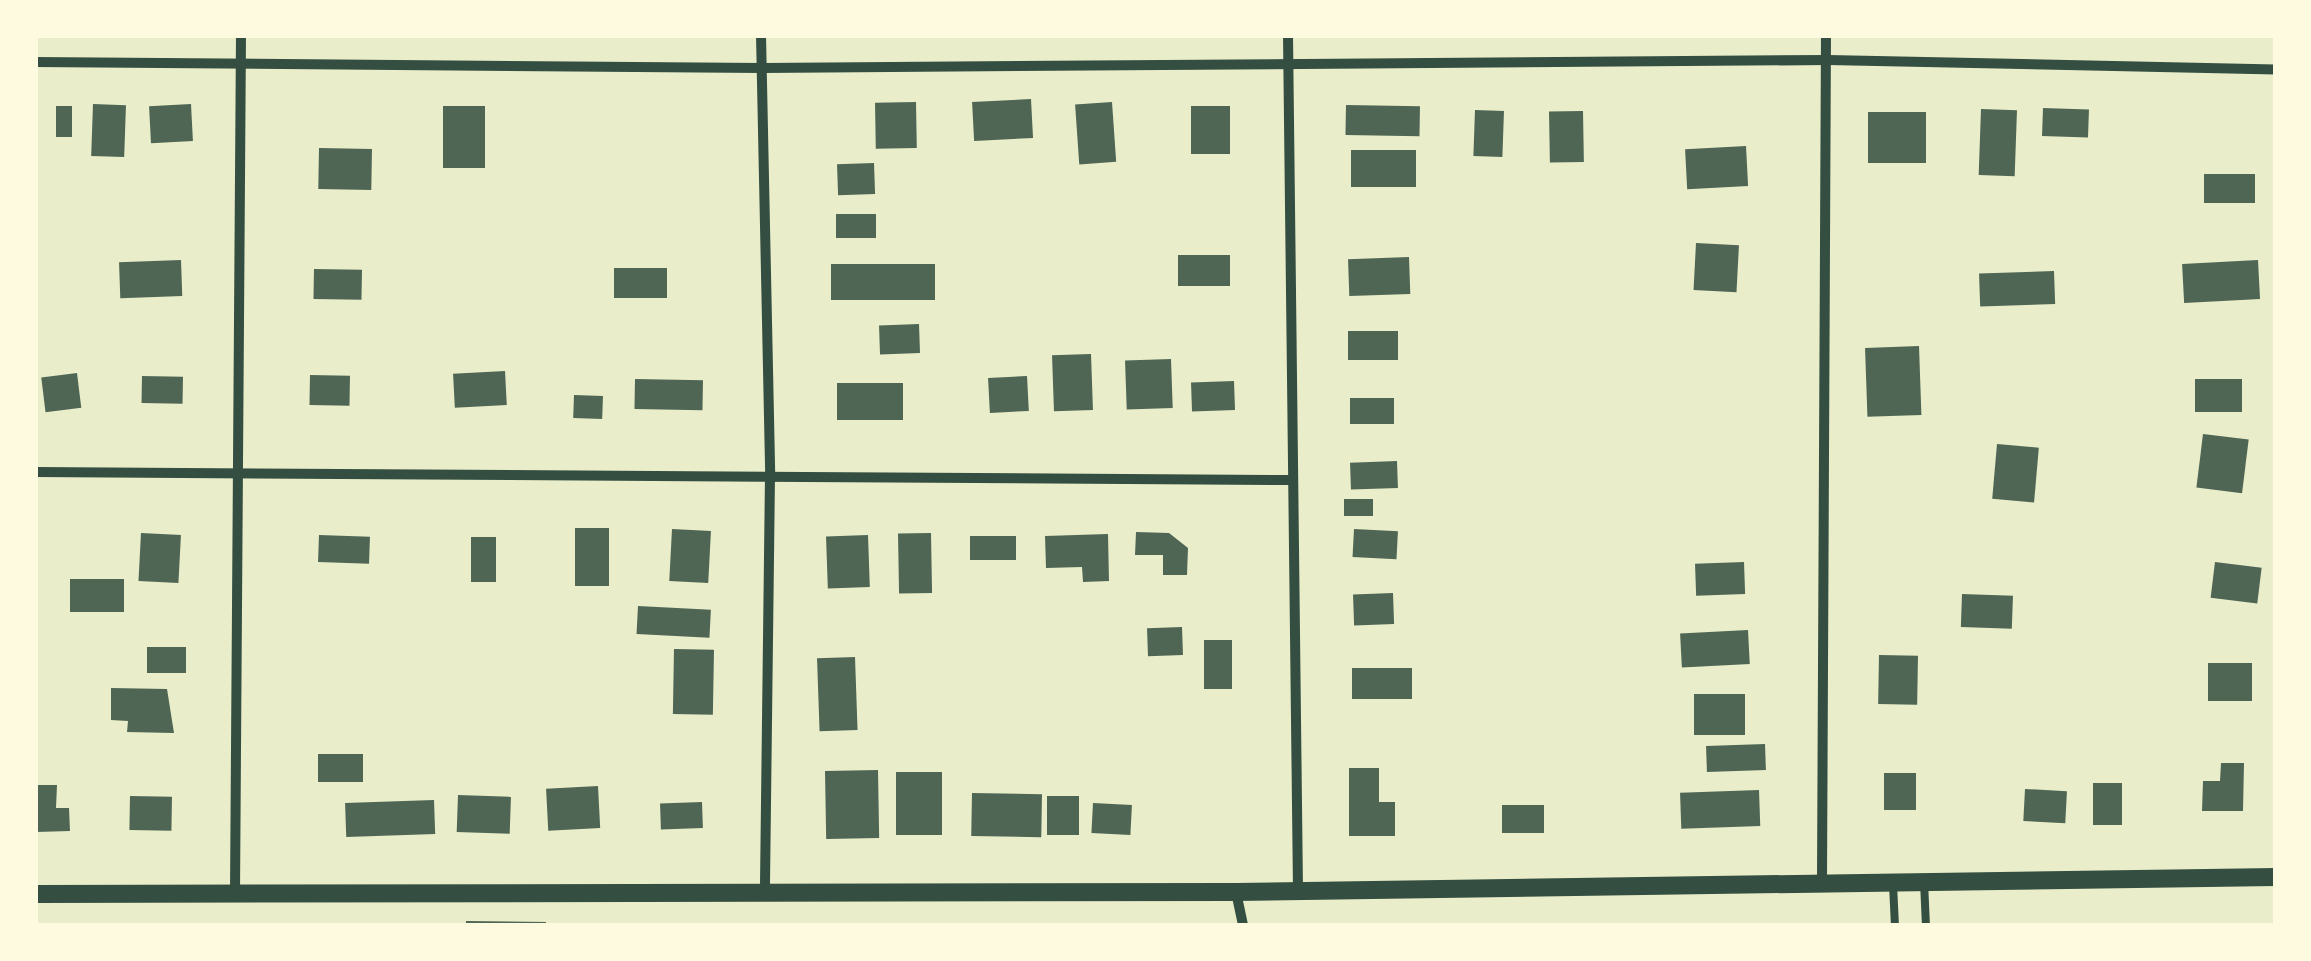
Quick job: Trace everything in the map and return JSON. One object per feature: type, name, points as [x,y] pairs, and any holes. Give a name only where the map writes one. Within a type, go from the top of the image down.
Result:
[{"type":"street","points":[[235,893],[234,475],[241,35]]},
{"type":"street","points":[[762,35],[770,475],[765,890]]},
{"type":"street","points":[[1288,35],[1288,480],[1298,888]]},
{"type":"street","points":[[1822,880],[1826,35]]},
{"type":"street","points":[[35,62],[762,68],[1288,61],[1828,60],[2276,69]]},
{"type":"street","points":[[35,472],[1288,480]]},
{"type":"street","points":[[35,894],[1236,892],[1822,880],[2276,877]]},
{"type":"street","points":[[1236,892],[1243,926]]},
{"type":"lane","points":[[1893,880],[1896,926]]},
{"type":"lane","points":[[1924,880],[1926,926]]},
{"type":"building","points":[[1031,99],[1033,138],[974,141],[972,102]]},
{"type":"building","points":[[916,102],[917,148],[876,149],[875,103]]},
{"type":"building","points":[[1112,102],[1116,162],[1079,164],[1075,105]]},
{"type":"building","points":[[93,104],[126,105],[124,157],[91,156]]},
{"type":"building","points":[[191,104],[193,141],[151,143],[149,106]]},
{"type":"building","points":[[1346,105],[1420,106],[1419,136],[1345,135]]},
{"type":"building","points":[[56,106],[72,106],[72,137],[56,137]]},
{"type":"building","points":[[443,106],[485,106],[485,168],[443,168]]},
{"type":"building","points":[[1191,106],[1230,106],[1230,154],[1191,154]]},
{"type":"building","points":[[2043,108],[2089,110],[2088,138],[2042,136]]},
{"type":"building","points":[[1981,109],[2017,110],[2015,176],[1979,175]]},
{"type":"building","points":[[1475,110],[1504,111],[1502,157],[1473,156]]},
{"type":"building","points":[[1583,111],[1584,162],[1550,163],[1549,112]]},
{"type":"building","points":[[1868,112],[1926,112],[1926,163],[1868,163]]},
{"type":"building","points":[[1746,146],[1748,186],[1687,189],[1685,149]]},
{"type":"building","points":[[319,148],[372,149],[371,190],[318,189]]},
{"type":"building","points":[[1351,150],[1416,150],[1416,187],[1351,187]]},
{"type":"building","points":[[874,163],[875,194],[838,195],[837,164]]},
{"type":"building","points":[[2204,174],[2255,174],[2255,203],[2204,203]]},
{"type":"building","points":[[836,214],[876,214],[876,238],[836,238]]},
{"type":"building","points":[[1696,243],[1739,245],[1736,292],[1694,290]]},
{"type":"building","points":[[1178,255],[1230,255],[1230,286],[1178,286]]},
{"type":"building","points":[[1409,257],[1410,294],[1349,296],[1348,259]]},
{"type":"building","points":[[181,260],[182,296],[120,298],[119,262]]},
{"type":"building","points":[[2258,260],[2260,299],[2184,303],[2182,264]]},
{"type":"building","points":[[831,264],[935,264],[935,300],[831,300]]},
{"type":"building","points":[[614,268],[667,268],[667,298],[614,298]]},
{"type":"building","points":[[314,269],[362,270],[361,300],[313,299]]},
{"type":"building","points":[[2054,271],[2055,304],[1980,307],[1979,274]]},
{"type":"building","points":[[919,324],[920,353],[880,354],[879,325]]},
{"type":"building","points":[[1348,331],[1398,331],[1398,360],[1348,360]]},
{"type":"building","points":[[1919,346],[1921,415],[1867,417],[1865,348]]},
{"type":"building","points":[[1091,354],[1093,410],[1054,411],[1052,355]]},
{"type":"building","points":[[1171,359],[1173,408],[1127,410],[1125,361]]},
{"type":"building","points":[[505,371],[507,405],[455,408],[453,374]]},
{"type":"building","points":[[77,373],[81,408],[46,412],[41,377]]},
{"type":"building","points":[[310,375],[350,376],[349,406],[309,405]]},
{"type":"building","points":[[142,376],[183,377],[183,404],[142,403]]},
{"type":"building","points":[[1027,376],[1029,411],[990,413],[988,378]]},
{"type":"building","points":[[635,379],[703,380],[702,410],[634,409]]},
{"type":"building","points":[[2195,379],[2242,379],[2242,412],[2195,412]]},
{"type":"building","points":[[1234,381],[1235,410],[1192,411],[1191,383]]},
{"type":"building","points":[[837,383],[903,383],[903,420],[837,420]]},
{"type":"building","points":[[574,395],[603,396],[602,419],[573,418]]},
{"type":"building","points":[[1350,398],[1394,398],[1394,424],[1350,424]]},
{"type":"building","points":[[2203,434],[2249,440],[2242,493],[2196,488]]},
{"type":"building","points":[[1997,444],[2039,448],[2034,502],[1992,499]]},
{"type":"building","points":[[1397,461],[1398,488],[1351,490],[1350,463]]},
{"type":"building","points":[[1344,499],[1373,499],[1373,516],[1344,516]]},
{"type":"building","points":[[575,528],[609,528],[609,586],[575,586]]},
{"type":"building","points":[[672,529],[711,531],[708,583],[669,581]]},
{"type":"building","points":[[1354,529],[1398,531],[1396,559],[1353,557]]},
{"type":"building","points":[[1136,532],[1169,533],[1188,548],[1187,575],[1163,575],[1163,555],[1135,555]]},
{"type":"building","points":[[141,533],[181,535],[178,583],[138,581]]},
{"type":"building","points":[[931,533],[932,593],[899,594],[898,534]]},
{"type":"building","points":[[1108,534],[1109,581],[1083,582],[1082,567],[1046,568],[1045,536]]},
{"type":"building","points":[[319,535],[370,537],[369,564],[318,562]]},
{"type":"building","points":[[868,535],[870,587],[828,588],[826,536]]},
{"type":"building","points":[[970,536],[1016,536],[1016,560],[970,560]]},
{"type":"building","points":[[471,537],[496,537],[496,582],[471,582]]},
{"type":"building","points":[[1744,562],[1745,594],[1696,596],[1695,564]]},
{"type":"building","points":[[2215,562],[2262,568],[2257,603],[2211,598]]},
{"type":"building","points":[[70,579],[124,579],[124,612],[70,612]]},
{"type":"building","points":[[1393,593],[1394,624],[1354,625],[1353,594]]},
{"type":"building","points":[[1962,594],[2013,596],[2012,629],[1961,627]]},
{"type":"building","points":[[638,606],[711,610],[709,638],[637,634]]},
{"type":"building","points":[[1182,627],[1183,655],[1148,656],[1147,628]]},
{"type":"building","points":[[1748,630],[1750,664],[1682,668],[1680,634]]},
{"type":"building","points":[[1204,640],[1232,640],[1232,689],[1204,689]]},
{"type":"building","points":[[147,647],[186,647],[186,673],[147,673]]},
{"type":"building","points":[[674,649],[714,650],[713,715],[673,714]]},
{"type":"building","points":[[1879,655],[1918,656],[1917,705],[1878,704]]},
{"type":"building","points":[[855,657],[858,730],[820,731],[817,658]]},
{"type":"building","points":[[2208,663],[2252,663],[2252,701],[2208,701]]},
{"type":"building","points":[[1352,668],[1412,668],[1412,699],[1352,699]]},
{"type":"building","points":[[111,688],[167,689],[174,733],[127,732],[128,721],[111,720]]},
{"type":"building","points":[[1694,694],[1745,694],[1745,735],[1694,735]]},
{"type":"building","points":[[1765,744],[1766,770],[1707,772],[1706,746]]},
{"type":"building","points":[[318,754],[363,754],[363,782],[318,782]]},
{"type":"building","points":[[2221,763],[2244,763],[2243,811],[2202,811],[2203,781],[2220,781]]},
{"type":"building","points":[[1349,768],[1379,768],[1379,802],[1395,802],[1395,836],[1349,836]]},
{"type":"building","points":[[878,770],[879,838],[826,839],[825,771]]},
{"type":"building","points":[[896,772],[942,772],[942,835],[896,835]]},
{"type":"building","points":[[1884,773],[1916,773],[1916,810],[1884,810]]},
{"type":"building","points":[[2093,783],[2122,783],[2122,825],[2093,825]]},
{"type":"building","points":[[36,785],[57,785],[56,808],[69,808],[70,831],[36,832]]},
{"type":"building","points":[[598,786],[600,828],[548,831],[546,789]]},
{"type":"building","points":[[2025,789],[2067,791],[2065,823],[2023,821]]},
{"type":"building","points":[[1759,790],[1760,826],[1681,829],[1680,793]]},
{"type":"building","points":[[972,793],[1042,794],[1041,837],[971,836]]},
{"type":"building","points":[[458,795],[511,797],[510,834],[457,832]]},
{"type":"building","points":[[130,796],[172,797],[171,831],[129,830]]},
{"type":"building","points":[[1047,796],[1079,796],[1079,835],[1047,835]]},
{"type":"building","points":[[434,800],[435,834],[346,837],[345,803]]},
{"type":"building","points":[[702,802],[703,828],[661,829],[660,803]]},
{"type":"building","points":[[1093,803],[1132,805],[1130,835],[1091,833]]},
{"type":"building","points":[[1502,805],[1544,805],[1544,833],[1502,833]]},
{"type":"building","points":[[466,921],[546,922],[546,926],[466,926]]}]
